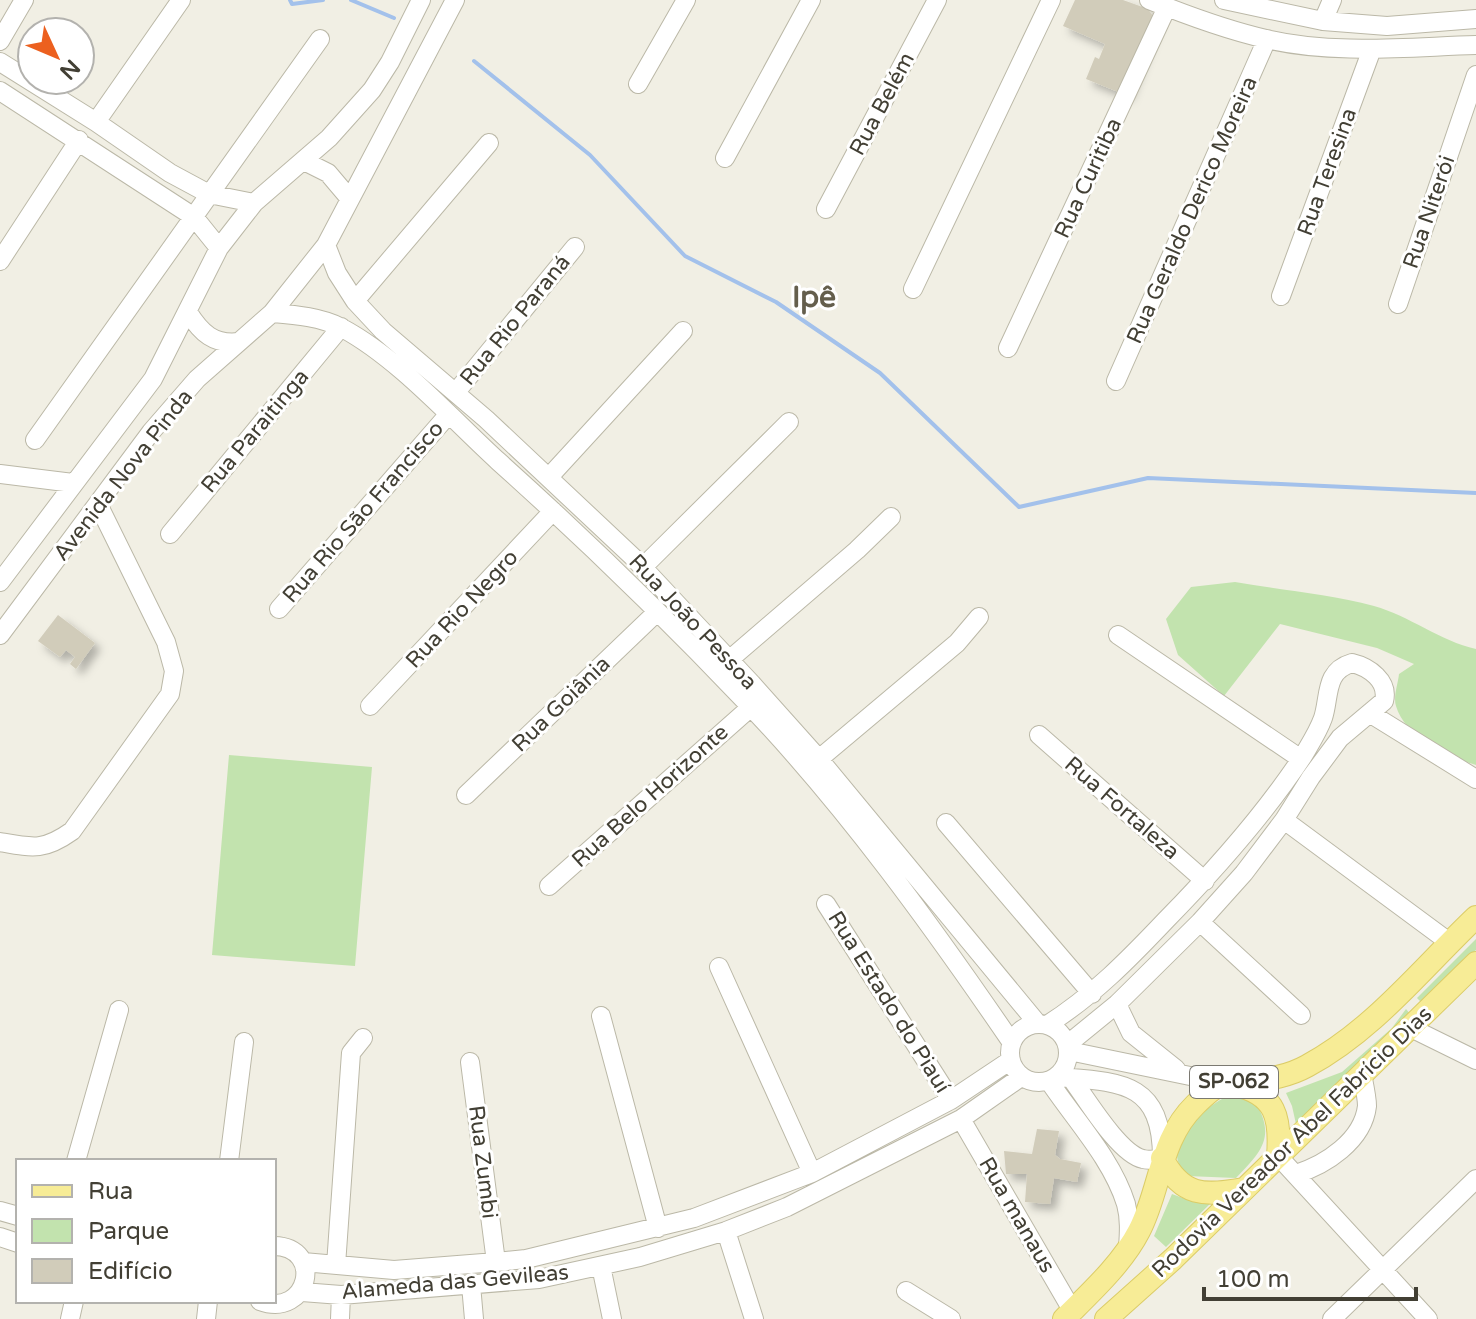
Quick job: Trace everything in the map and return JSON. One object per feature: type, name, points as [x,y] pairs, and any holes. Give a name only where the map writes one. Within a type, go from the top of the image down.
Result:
[{"type":"main road","name":"Rodovia Vereador Abel Fabrício Dias","points":[[1068,1315],[1127,1251],[1140,1230],[1153,1198],[1162,1158],[1182,1118],[1197,1102],[1224,1083],[1275,1079],[1304,1068],[1336,1049],[1375,1017],[1476,917]]},
{"type":"main road","name":"Rodovia Vereador Abel Fabrício Dias","points":[[1106,1319],[1476,963]]},
{"type":"main road","name":"SP-062","points":[[1224,1083],[1261,1094],[1275,1110],[1280,1130],[1278,1156]]},
{"type":"main road","points":[[1162,1158],[1171,1175],[1185,1188],[1205,1194],[1244,1189]]},
{"type":"street","points":[[0,41],[24,0]]},
{"type":"street","points":[[96,122],[181,0]]},
{"type":"street","name":"Avenida Nova Pinda","points":[[0,635],[151,432],[197,379],[272,313],[326,245],[455,0]]},
{"type":"street","points":[[638,84],[686,0]]},
{"type":"street","points":[[725,158],[811,0]]},
{"type":"street","name":"Rua Belém","points":[[826,209],[937,0]]},
{"type":"street","points":[[913,289],[1051,0]]},
{"type":"street","points":[[1149,0],[1267,39],[1372,49],[1476,45]]},
{"type":"street","points":[[1224,0],[1323,21],[1387,26],[1476,19]]},
{"type":"street","points":[[1323,21],[1332,0]]},
{"type":"street","name":"Avenida Nova Pinda","points":[[0,582],[153,379],[219,248],[254,203],[329,138],[372,90],[390,62],[419,1]]},
{"type":"street","name":"Rua Curitiba","points":[[1008,348],[1167,7]]},
{"type":"street","points":[[35,440],[320,39]]},
{"type":"street","name":"Rua Geraldo Derico Moreira","points":[[1116,381],[1267,39]]},
{"type":"street","name":"Rua Teresina","points":[[1281,296],[1372,49]]},
{"type":"street","points":[[0,62],[170,173],[209,194],[254,203]]},
{"type":"street","name":"Rua Niterói","points":[[1398,304],[1476,75]]},
{"type":"street","points":[[0,91],[194,217],[219,248]]},
{"type":"street","points":[[0,261],[79,140]]},
{"type":"street","points":[[355,301],[489,143]]},
{"type":"street","points":[[304,161],[328,173],[350,199]]},
{"type":"street","name":"Rua João Pessoa","points":[[326,245],[337,273],[355,301],[383,331],[456,392],[643,567],[819,759],[1043,1024]]},
{"type":"street","name":"Rua Rio Paraná","points":[[456,392],[575,247]]},
{"type":"street","points":[[188,312],[206,335],[217,342],[239,342]]},
{"type":"street","name":"Rua João Pessoa","points":[[272,313],[301,316],[341,327],[379,352],[553,511],[657,612],[751,707],[841,812],[941,940],[1011,1052]]},
{"type":"street","name":"Rua Paraitinga","points":[[170,534],[341,327]]},
{"type":"street","points":[[549,477],[683,331]]},
{"type":"street","name":"Rua Rio São Francisco","points":[[279,609],[448,415]]},
{"type":"street","points":[[643,567],[789,422]]},
{"type":"street","points":[[0,474],[73,483]]},
{"type":"street","points":[[0,842],[33,848],[53,844],[72,831],[170,694],[174,671],[166,642],[98,504]]},
{"type":"street","name":"Rua Rio Negro","points":[[370,706],[553,511]]},
{"type":"street","points":[[729,660],[891,517]]},
{"type":"street","name":"Rua Goiânia","points":[[466,795],[657,612]]},
{"type":"street","points":[[819,759],[957,643],[979,617]]},
{"type":"street","points":[[1118,635],[1301,759]]},
{"type":"street","name":"Alameda das Gevileas","points":[[303,1262],[394,1270],[526,1259],[658,1228],[725,1207],[812,1173],[951,1100],[1011,1052],[1022,1030],[1043,1024],[1092,994],[1205,881],[1253,824],[1317,732],[1324,714],[1329,682],[1343,665],[1362,665],[1384,686],[1384,701],[1371,714]]},
{"type":"street","name":"Rua Belo Horizonte","points":[[549,886],[751,707]]},
{"type":"street","points":[[1059,1079],[1068,1048],[1200,922],[1244,873],[1340,738],[1371,714],[1476,779]]},
{"type":"street","name":"Rua Fortaleza","points":[[1039,735],[1205,881]]},
{"type":"street","points":[[1284,820],[1449,942]]},
{"type":"street","points":[[946,823],[1092,994]]},
{"type":"street","name":"Rua Estado do Piauí","points":[[826,904],[951,1100]]},
{"type":"street","points":[[1200,922],[1301,1015]]},
{"type":"street","points":[[719,967],[812,1173]]},
{"type":"street","points":[[1117,1004],[1131,1033],[1185,1075]]},
{"type":"street","points":[[77,1159],[119,1010]]},
{"type":"street","points":[[601,1016],[658,1228]]},
{"type":"street","points":[[1043,1024],[1056,1029],[1068,1048],[1224,1083]]},
{"type":"street","points":[[1411,1028],[1476,1060]]},
{"type":"street","points":[[336,1265],[351,1053],[363,1038]]},
{"type":"street","points":[[229,1159],[244,1042]]},
{"type":"street","points":[[1011,1052],[1021,1077],[1040,1083],[1059,1079],[1119,1083],[1144,1096],[1153,1107],[1160,1125],[1162,1158],[1147,1161],[1139,1158],[1121,1144],[1059,1079]]},
{"type":"street","name":"Rua Zumbi","points":[[470,1062],[496,1262]]},
{"type":"street","points":[[1296,1174],[1318,1167],[1357,1131],[1367,1107],[1362,1074]]},
{"type":"street","name":"Alameda das Gevileas","points":[[267,1303],[278,1306],[287,1304],[302,1292],[341,1295],[539,1279],[601,1266],[726,1231],[787,1207],[961,1119],[1021,1077]]},
{"type":"street","points":[[1059,1079],[1118,1185],[1130,1226],[1127,1251]]},
{"type":"street","name":"Rua manaus","points":[[961,1119],[1068,1315]]},
{"type":"street","points":[[1278,1156],[1428,1319]]},
{"type":"street","points":[[1332,1319],[1476,1179]]},
{"type":"street","points":[[726,1231],[754,1319]]},
{"type":"street","points":[[276,1246],[290,1249],[303,1262],[306,1277],[302,1292]]},
{"type":"street","points":[[601,1266],[612,1319]]},
{"type":"street","points":[[471,1285],[474,1319]]},
{"type":"street","points":[[906,1291],[951,1319]]},
{"type":"street","points":[[340,1319],[341,1295]]},
{"type":"green space","points":[[1235,582],[1374,606],[1476,649],[1476,765],[1441,751],[1408,727],[1396,706],[1395,695],[1399,674],[1414,664],[1377,648],[1280,624],[1224,696],[1178,655],[1166,619],[1191,587]]},
{"type":"green space","points":[[229,755],[372,767],[355,966],[212,955]]},
{"type":"green space","points":[[1476,939],[1476,950],[1422,1003],[1417,998]]},
{"type":"green space","points":[[1406,1009],[1411,1015],[1296,1124],[1286,1093],[1342,1072],[1392,1028]]},
{"type":"green space","points":[[1232,1094],[1255,1101],[1265,1124],[1259,1151],[1236,1178],[1187,1176],[1179,1164],[1177,1152],[1180,1140],[1197,1117]]},
{"type":"green space","points":[[1172,1194],[1191,1201],[1214,1200],[1166,1247],[1154,1236]]},
{"type":"building","points":[[1075,0],[1123,0],[1148,9],[1155,19],[1126,95],[1086,79],[1095,57],[1099,59],[1105,44],[1063,26]]},
{"type":"building","points":[[58,615],[95,643],[76,669],[70,664],[75,657],[66,650],[60,657],[38,641]]},
{"type":"building","points":[[1037,1129],[1059,1131],[1055,1155],[1081,1163],[1077,1182],[1054,1178],[1050,1204],[1025,1202],[1027,1174],[1006,1174],[1004,1151],[1032,1154]]},
{"type":"waterway","points":[[290,0],[292,4],[323,0]]},
{"type":"waterway","points":[[351,0],[394,18]]},
{"type":"waterway","points":[[474,61],[590,155],[685,256],[776,302],[880,373],[1019,507],[1148,478],[1476,493]]},
{"type":"district","name":"Ipê","points":[[814,297]]}]
